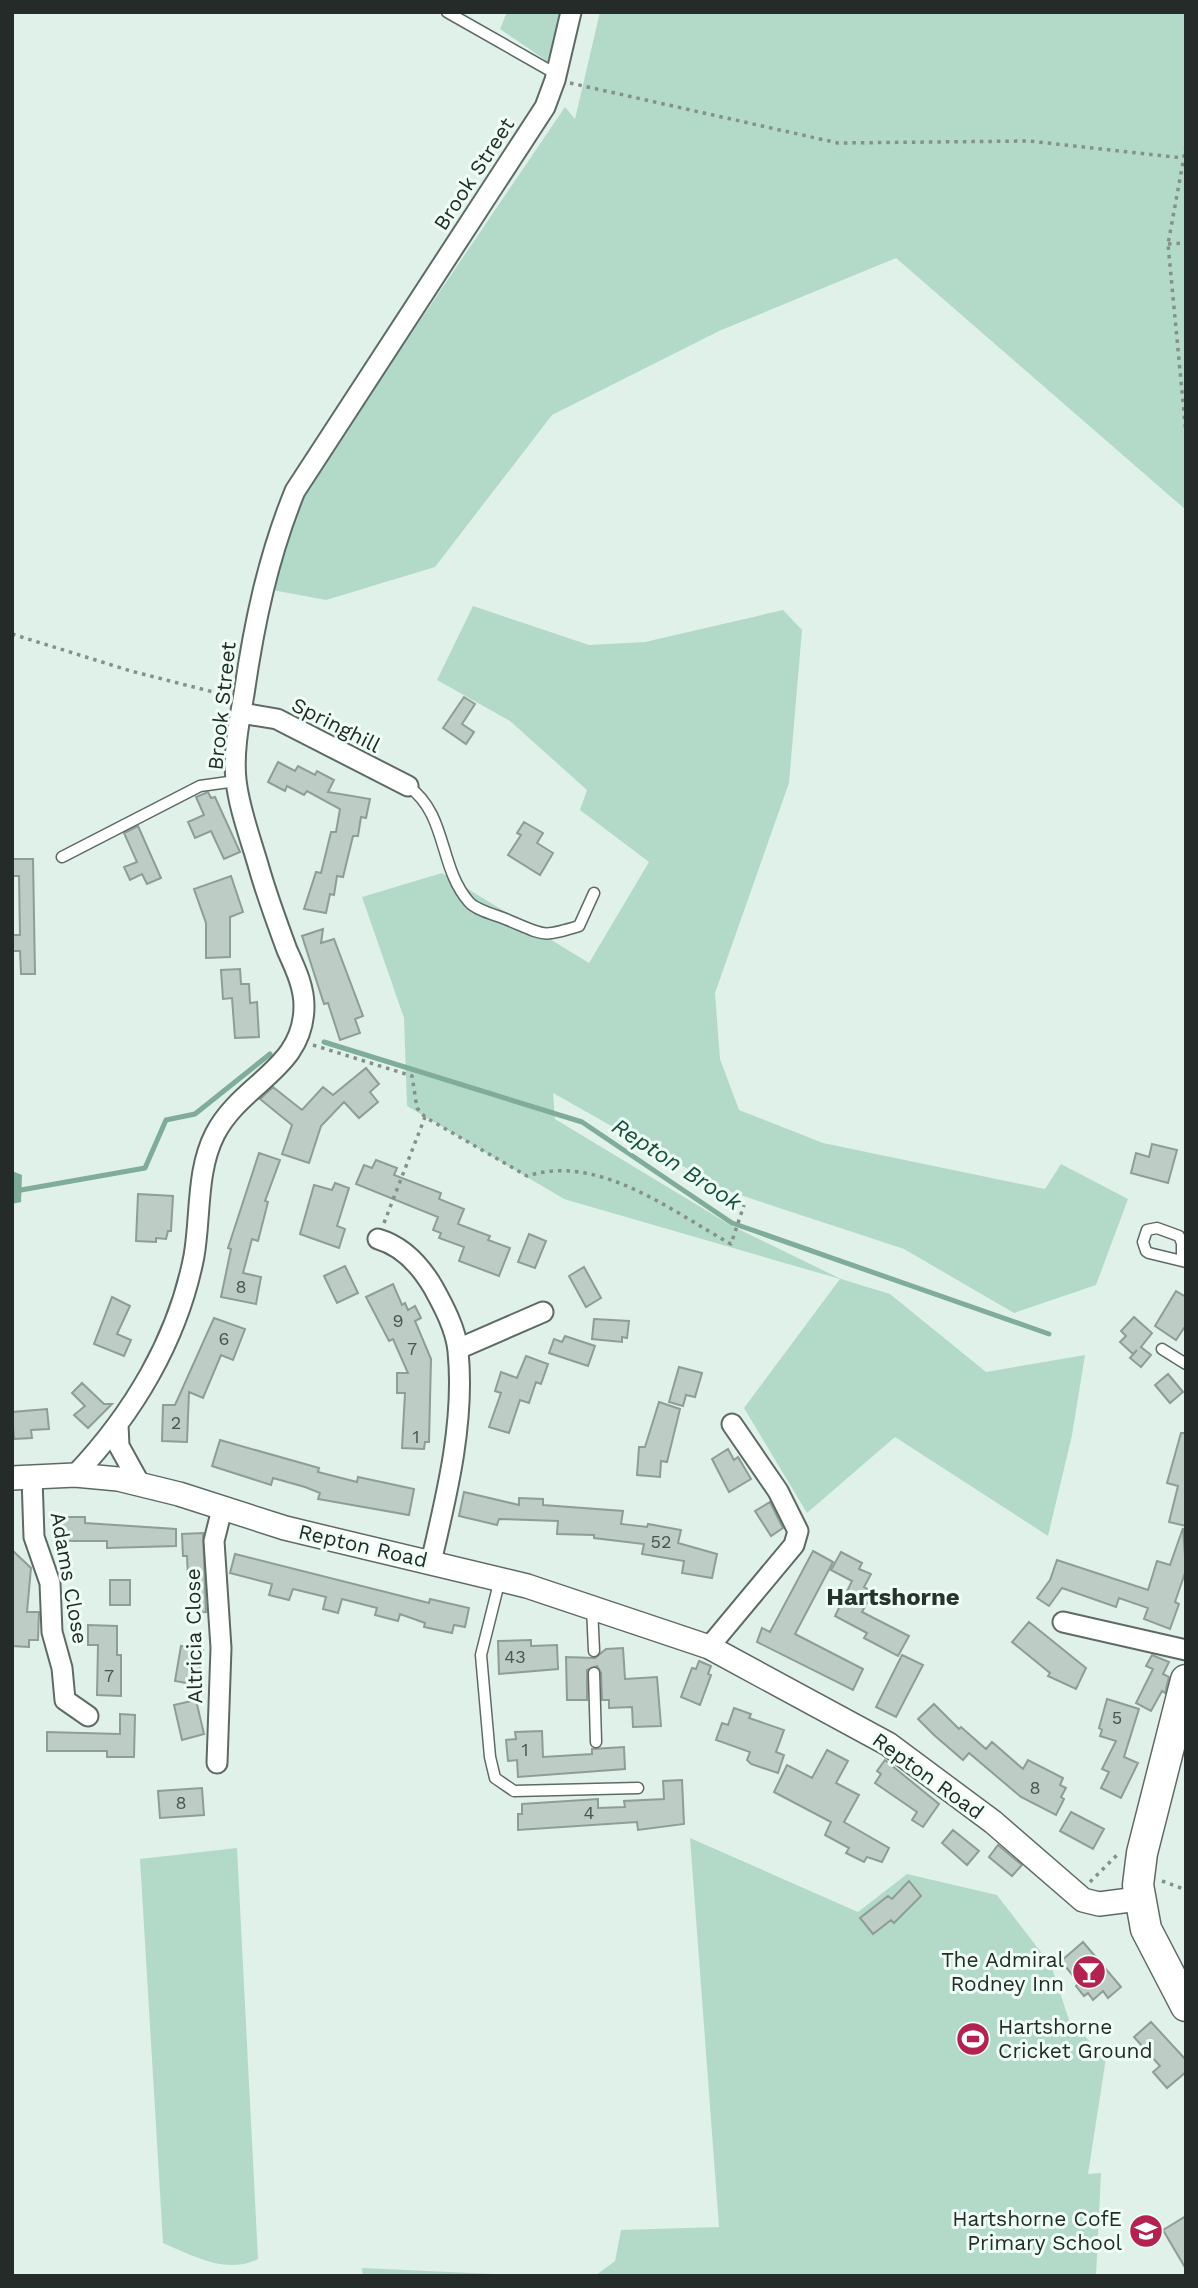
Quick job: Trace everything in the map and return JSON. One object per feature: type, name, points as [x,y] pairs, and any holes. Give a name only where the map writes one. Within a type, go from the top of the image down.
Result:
[{"type":"main road","points":[[1186,1680],[1143,1853],[1138,1899],[1155,1950],[1186,2006]]},
{"type":"street","name":"Brook Street","points":[[297,1041],[303,1025],[299,979],[262,876],[236,781],[242,706],[262,590],[277,535],[295,491],[545,107],[556,77],[571,12]]},
{"type":"street","name":"Springhill","points":[[242,706],[277,719],[408,786]]},
{"type":"street","points":[[75,1475],[118,1425],[165,1348],[176,1322],[194,1255],[202,1178],[215,1135],[241,1097],[288,1058],[297,1041]]},
{"type":"street","points":[[378,1239],[394,1244],[427,1277],[451,1324],[458,1349],[453,1452],[431,1562]]},
{"type":"street","points":[[458,1349],[543,1312]]},
{"type":"street","points":[[709,1647],[794,1545],[797,1531],[778,1491],[732,1424]]},
{"type":"street","points":[[118,1425],[119,1446],[140,1484]]},
{"type":"street","name":"Repton Road","points":[[22,1477],[75,1475],[140,1484],[285,1528],[500,1579],[592,1606],[709,1647],[888,1744],[993,1822],[1077,1895],[1090,1903],[1138,1899]]},
{"type":"street","name":"Adams Close","points":[[22,1477],[34,1537],[50,1583],[52,1632],[62,1668],[65,1700],[88,1716]]},
{"type":"street","name":"Altricia Close","points":[[217,1763],[221,1648],[214,1541],[222,1509]]},
{"type":"street","points":[[1063,1622],[1186,1650]]},
{"type":"lane","points":[[447,12],[556,77]]},
{"type":"lane","points":[[62,857],[200,786],[219,781],[236,781]]},
{"type":"lane","points":[[408,786],[424,798],[433,814],[448,865],[470,904],[547,936],[579,926],[594,893]]},
{"type":"lane","points":[[1162,1349],[1186,1364]]},
{"type":"lane","points":[[500,1579],[481,1655],[490,1756],[495,1778],[514,1791],[638,1788]]},
{"type":"lane","points":[[592,1606],[594,1651]]},
{"type":"lane","points":[[594,1673],[596,1742]]},
{"type":"path","points":[[556,77],[838,143],[1029,141],[1184,158]]},
{"type":"path","points":[[1186,146],[1168,244],[1186,434]]},
{"type":"path","points":[[1168,244],[1186,243]]},
{"type":"path","points":[[12,634],[242,706]]},
{"type":"path","points":[[297,1041],[412,1076],[416,1108],[425,1117],[527,1176],[548,1170],[615,1179],[731,1244],[744,1205]]},
{"type":"path","points":[[378,1239],[425,1117]]},
{"type":"path","points":[[1077,1895],[1123,1849]]},
{"type":"shaded area","points":[[507,12],[562,12],[550,63],[500,29]]},
{"type":"shaded area","points":[[600,12],[1186,12],[1186,510],[896,258],[719,331],[552,415],[435,567],[326,600],[272,590],[286,537],[305,490],[565,107],[575,119]]},
{"type":"shaded area","points":[[473,606],[589,645],[645,642],[783,610],[802,630],[789,783],[715,993],[720,1059],[739,1110],[823,1143],[1045,1189],[1061,1164],[1128,1199],[1096,1285],[1014,1313],[904,1249],[725,1190],[553,1093],[555,1119],[732,1226],[841,1279],[890,1294],[986,1372],[1085,1355],[1072,1435],[1048,1536],[895,1437],[807,1513],[744,1408],[840,1279],[564,1199],[407,1106],[404,1018],[362,897],[442,873],[589,963],[649,862],[580,810],[587,790],[510,721],[437,680]]},
{"type":"shaded area","points":[[12,1171],[22,1175],[21,1202],[12,1204]]},
{"type":"shaded area","points":[[690,1838],[858,1912],[907,1874],[997,1895],[1051,1965],[1069,2020],[1106,2058],[1088,2174],[1101,2173],[1096,2276],[595,2276],[615,2261],[621,2230],[719,2227]]},
{"type":"shaded area","points":[[237,1848],[258,2259],[234,2265],[210,2262],[163,2243],[140,1859]]},
{"type":"shaded area","points":[[362,2268],[540,2276],[363,2276]]},
{"type":"building","points":[[464,697],[475,704],[462,724],[474,732],[466,744],[443,728]]},
{"type":"building","points":[[278,762],[295,771],[298,766],[315,775],[317,771],[334,780],[328,792],[370,799],[366,818],[361,817],[358,836],[353,836],[343,877],[337,876],[334,895],[330,894],[326,913],[304,909],[316,872],[321,873],[331,832],[336,832],[340,809],[307,791],[304,795],[287,786],[285,791],[268,782]]},
{"type":"building","points":[[208,792],[211,798],[215,797],[240,852],[224,859],[211,831],[195,838],[188,822],[204,815],[196,797]]},
{"type":"building","points":[[524,822],[543,833],[537,843],[553,853],[540,875],[508,855],[521,835],[517,833]]},
{"type":"building","points":[[138,826],[161,878],[147,884],[142,874],[130,880],[124,867],[137,862],[124,833]]},
{"type":"building","points":[[12,859],[33,859],[35,974],[21,974],[20,951],[12,951],[12,935],[20,935],[19,876],[12,876]]},
{"type":"building","points":[[231,876],[243,912],[230,917],[230,957],[206,958],[206,923],[194,889]]},
{"type":"building","points":[[323,929],[321,943],[334,939],[363,1016],[355,1019],[360,1033],[340,1040],[328,1003],[324,1004],[302,936]]},
{"type":"building","points":[[240,969],[241,984],[249,984],[250,1003],[257,1002],[259,1037],[235,1038],[232,998],[223,999],[221,970]]},
{"type":"building","points":[[366,1068],[379,1084],[370,1092],[378,1102],[359,1118],[344,1102],[321,1126],[309,1163],[282,1154],[292,1125],[260,1099],[273,1087],[302,1110],[323,1087],[333,1095]]},
{"type":"building","points":[[1152,1144],[1177,1150],[1168,1183],[1131,1173],[1136,1153],[1149,1157]]},
{"type":"building","points":[[259,1153],[280,1160],[265,1201],[268,1202],[258,1241],[252,1239],[243,1273],[261,1277],[256,1304],[221,1297],[231,1249],[228,1248]]},
{"type":"building","points":[[376,1160],[397,1168],[394,1175],[441,1193],[439,1199],[464,1209],[458,1224],[490,1236],[488,1240],[510,1248],[499,1276],[459,1261],[464,1247],[439,1238],[441,1233],[433,1230],[438,1217],[356,1184],[364,1165],[372,1168]]},
{"type":"building","points":[[335,1183],[349,1188],[337,1226],[345,1229],[339,1248],[300,1234],[314,1185],[332,1190]]},
{"type":"building","points":[[138,1194],[173,1196],[171,1231],[168,1231],[166,1239],[156,1238],[156,1242],[136,1241]]},
{"type":"building","points":[[529,1234],[546,1241],[535,1268],[518,1262]]},
{"type":"building","points":[[345,1266],[358,1293],[337,1303],[324,1276]]},
{"type":"building","points":[[584,1267],[601,1298],[586,1307],[569,1276]]},
{"type":"building","points":[[393,1284],[402,1305],[405,1303],[408,1310],[415,1306],[421,1318],[415,1321],[431,1359],[429,1442],[425,1442],[424,1449],[402,1448],[405,1393],[397,1393],[397,1373],[408,1373],[393,1339],[389,1341],[366,1297]]},
{"type":"building","points":[[1176,1291],[1186,1297],[1186,1325],[1176,1340],[1155,1326]]},
{"type":"building","points":[[112,1297],[130,1306],[117,1334],[131,1340],[124,1356],[94,1344]]},
{"type":"building","points":[[1134,1317],[1152,1333],[1141,1347],[1151,1355],[1141,1367],[1130,1358],[1137,1350],[1133,1354],[1120,1342],[1126,1336],[1121,1331]]},
{"type":"building","points":[[214,1318],[245,1329],[233,1360],[221,1355],[203,1398],[189,1392],[187,1442],[162,1441],[163,1405],[175,1405]]},
{"type":"building","points":[[594,1319],[629,1321],[627,1338],[622,1337],[622,1342],[592,1339]]},
{"type":"building","points":[[565,1336],[595,1346],[588,1366],[549,1353],[554,1339],[562,1342]]},
{"type":"building","points":[[526,1356],[548,1364],[541,1384],[536,1382],[529,1403],[520,1400],[509,1433],[489,1427],[501,1393],[495,1391],[501,1372],[517,1378]]},
{"type":"building","points":[[679,1367],[702,1373],[695,1397],[686,1395],[683,1406],[669,1402]]},
{"type":"building","points":[[1168,1374],[1183,1392],[1170,1403],[1155,1385]]},
{"type":"building","points":[[82,1383],[104,1404],[112,1404],[88,1428],[74,1415],[85,1406],[72,1393]]},
{"type":"building","points":[[659,1402],[680,1409],[667,1462],[661,1461],[660,1477],[637,1475],[639,1447],[645,1447]]},
{"type":"building","points":[[47,1409],[49,1429],[31,1430],[32,1438],[14,1439],[12,1412]]},
{"type":"building","points":[[1181,1433],[1186,1433],[1186,1526],[1169,1522],[1178,1486],[1167,1483]]},
{"type":"building","points":[[220,1440],[319,1468],[318,1472],[357,1482],[358,1477],[414,1489],[409,1515],[318,1499],[320,1493],[305,1487],[273,1478],[271,1485],[212,1466]]},
{"type":"building","points":[[728,1449],[734,1460],[738,1457],[751,1479],[729,1492],[712,1459]]},
{"type":"building","points":[[464,1492],[519,1505],[519,1498],[543,1499],[543,1505],[623,1511],[621,1524],[647,1527],[648,1524],[681,1530],[678,1543],[717,1554],[712,1578],[682,1573],[684,1561],[642,1554],[644,1544],[594,1538],[594,1535],[557,1534],[558,1521],[499,1519],[497,1525],[459,1516]]},
{"type":"building","points":[[770,1502],[783,1528],[771,1536],[755,1511]]},
{"type":"building","points":[[60,1517],[85,1517],[85,1523],[176,1529],[176,1546],[107,1548],[107,1541],[60,1541]]},
{"type":"building","points":[[1183,1528],[1186,1570],[1175,1602],[1179,1604],[1170,1629],[1144,1619],[1148,1608],[1119,1598],[1116,1607],[1062,1588],[1049,1606],[1037,1598],[1050,1580],[1057,1560],[1148,1590],[1157,1561],[1170,1565]]},
{"type":"building","points":[[203,1533],[206,1612],[193,1613],[191,1578],[188,1578],[187,1556],[183,1556],[182,1534]]},
{"type":"building","points":[[12,1550],[31,1568],[27,1612],[39,1612],[38,1640],[29,1640],[29,1647],[12,1646]]},
{"type":"building","points":[[813,1551],[833,1562],[795,1634],[863,1669],[853,1690],[757,1642],[762,1628],[770,1632]]},
{"type":"building","points":[[841,1552],[862,1563],[859,1569],[871,1574],[864,1587],[873,1592],[862,1612],[909,1636],[898,1656],[864,1638],[867,1633],[835,1616],[852,1581],[831,1570]]},
{"type":"building","points":[[235,1554],[429,1603],[430,1599],[469,1608],[465,1627],[454,1625],[452,1633],[424,1627],[425,1623],[400,1614],[398,1621],[375,1615],[377,1608],[342,1599],[338,1613],[323,1609],[326,1597],[293,1589],[289,1600],[269,1595],[272,1584],[230,1573]]},
{"type":"building","points":[[110,1580],[130,1580],[130,1605],[110,1605]]},
{"type":"building","points":[[1029,1622],[1086,1668],[1076,1689],[1048,1676],[1050,1673],[1012,1642]]},
{"type":"building","points":[[88,1625],[117,1626],[117,1655],[121,1655],[121,1696],[97,1695],[98,1645],[88,1645]]},
{"type":"building","points":[[531,1640],[531,1646],[557,1645],[558,1669],[499,1674],[498,1641]]},
{"type":"building","points":[[181,1646],[203,1650],[197,1685],[175,1681]]},
{"type":"building","points":[[623,1648],[625,1679],[657,1677],[661,1726],[633,1727],[632,1707],[609,1708],[609,1700],[602,1700],[601,1673],[597,1666],[587,1670],[587,1700],[567,1700],[566,1657],[595,1658],[606,1649]]},
{"type":"building","points":[[902,1655],[923,1665],[896,1717],[876,1707]]},
{"type":"building","points":[[1152,1655],[1169,1662],[1163,1674],[1169,1677],[1165,1693],[1162,1691],[1151,1711],[1136,1703],[1153,1669],[1146,1666]]},
{"type":"building","points":[[699,1661],[711,1666],[708,1674],[711,1675],[700,1705],[681,1697],[692,1668],[696,1669]]},
{"type":"building","points":[[1107,1699],[1139,1709],[1124,1757],[1138,1763],[1121,1798],[1101,1788],[1109,1772],[1102,1769],[1116,1741],[1100,1736],[1102,1730],[1099,1728]]},
{"type":"building","points":[[196,1700],[204,1734],[182,1740],[174,1705]]},
{"type":"building","points":[[934,1704],[959,1729],[961,1727],[986,1749],[992,1742],[1023,1769],[1028,1760],[1063,1778],[1060,1785],[1066,1788],[1061,1797],[1064,1799],[1056,1815],[1021,1797],[969,1753],[963,1760],[934,1735],[918,1719]]},
{"type":"building","points":[[734,1708],[751,1714],[749,1718],[784,1730],[776,1752],[784,1755],[778,1773],[751,1764],[747,1760],[750,1752],[716,1740],[722,1723],[728,1725]]},
{"type":"building","points":[[120,1714],[135,1715],[134,1757],[107,1757],[107,1751],[47,1751],[47,1732],[120,1734]]},
{"type":"building","points":[[542,1731],[543,1757],[592,1754],[592,1749],[624,1747],[625,1769],[518,1777],[517,1760],[508,1761],[506,1740],[516,1739],[515,1732]]},
{"type":"building","points":[[827,1750],[848,1761],[836,1783],[859,1795],[844,1822],[889,1848],[882,1862],[867,1857],[864,1862],[846,1853],[849,1848],[825,1835],[831,1822],[774,1792],[787,1765],[812,1778]]},
{"type":"building","points":[[885,1760],[939,1804],[923,1827],[912,1820],[917,1812],[875,1783],[881,1774],[877,1771]]},
{"type":"building","points":[[682,1780],[684,1824],[638,1830],[637,1822],[518,1830],[518,1814],[522,1814],[522,1804],[598,1799],[598,1808],[625,1807],[624,1801],[664,1799],[663,1781]]},
{"type":"building","points":[[202,1788],[204,1815],[160,1818],[158,1791]]},
{"type":"building","points":[[1071,1812],[1104,1829],[1093,1849],[1060,1831]]},
{"type":"building","points":[[953,1830],[979,1851],[967,1865],[942,1843]]},
{"type":"building","points":[[998,1845],[1022,1865],[1012,1876],[989,1857]]},
{"type":"building","points":[[909,1881],[921,1896],[894,1923],[891,1920],[873,1934],[860,1918],[888,1896],[892,1899]]},
{"type":"building","name":"The Admiral Rodney Inn","points":[[1083,1942],[1121,1987],[1108,1998],[1103,1991],[1093,2000],[1088,1993],[1084,1996],[1076,1986],[1079,1983],[1061,1961]]},
{"type":"building","points":[[1151,2022],[1186,2060],[1186,2072],[1167,2088],[1153,2072],[1160,2066],[1134,2037]]},
{"type":"building","points":[[1186,2216],[1186,2269],[1163,2230]]},
{"type":"waterway","name":"Repton Brook","points":[[324,1042],[582,1122],[732,1223],[1049,1334]]},
{"type":"waterway","name":"Repton Brook","points":[[21,1190],[145,1168],[166,1120],[195,1114],[270,1054]]},
{"type":"place","name":"The Admiral Rodney Inn","points":[[1089,1972]]},
{"type":"place","name":"Hartshorne Cricket Ground","points":[[973,2039]]},
{"type":"place","name":"Hartshorne CofE Primary School","points":[[1146,2231]]},
{"type":"district","name":"Hartshorne","points":[[893,1597]]}]
